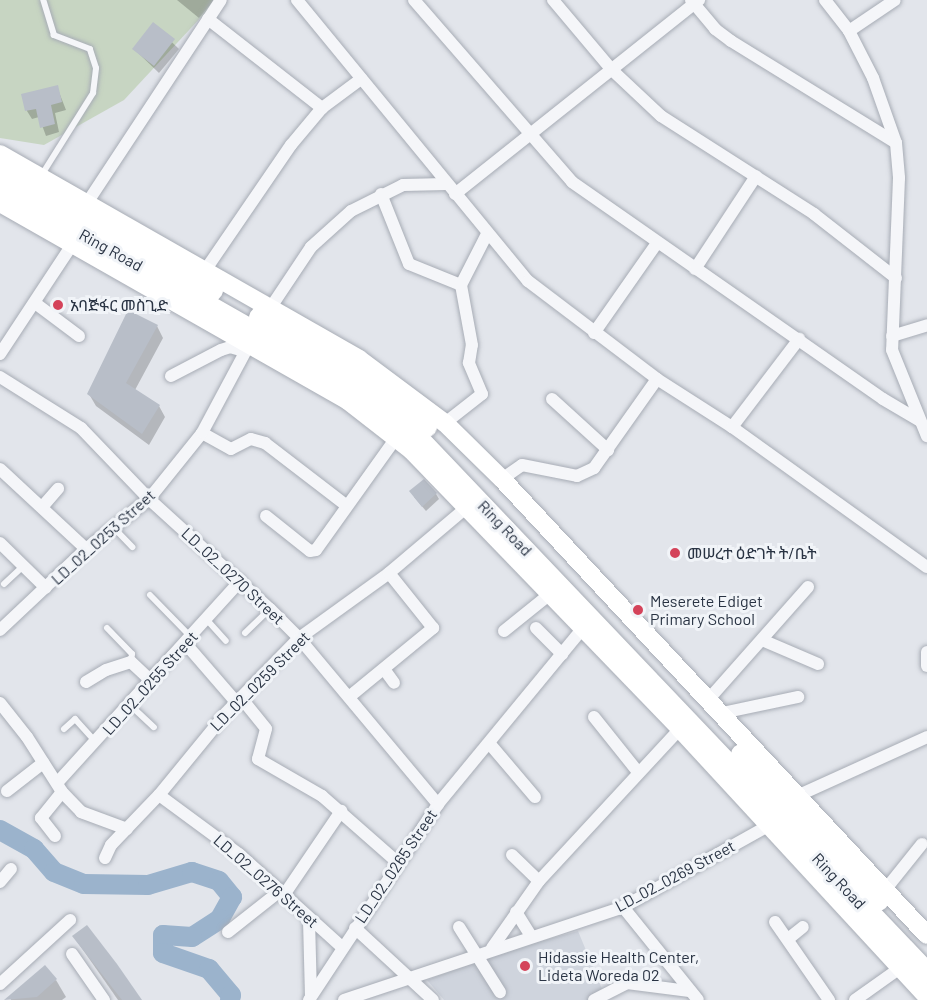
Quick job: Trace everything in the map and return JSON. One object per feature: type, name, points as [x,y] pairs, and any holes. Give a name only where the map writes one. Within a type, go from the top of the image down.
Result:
[{"type":"highway","name":"Ring Road","points":[[0,169],[312,346],[402,405],[446,445],[927,953]]},
{"type":"highway","name":"Ring Road","points":[[0,187],[322,370],[417,437],[927,973]]},
{"type":"main road","points":[[0,153],[359,359],[445,423],[502,479],[927,935]]},
{"type":"main road","points":[[0,203],[247,347],[348,401],[396,438],[467,507],[680,729],[927,997]]},
{"type":"street","points":[[87,203],[221,0]]},
{"type":"street","points":[[297,0],[487,234],[528,281],[657,379],[732,427],[927,567]]},
{"type":"street","points":[[414,0],[572,182],[890,405],[920,421]]},
{"type":"street","points":[[553,0],[612,70],[662,116],[814,214],[896,278]]},
{"type":"street","points":[[825,0],[849,31],[884,104],[896,144],[899,178],[892,336],[894,360],[927,436]]},
{"type":"street","points":[[849,31],[895,0]]},
{"type":"street","points":[[455,194],[695,1],[731,41],[896,144]]},
{"type":"street","points":[[208,19],[322,108]]},
{"type":"street","points":[[204,272],[291,145],[322,108],[361,79]]},
{"type":"street","points":[[695,269],[756,176]]},
{"type":"street","points":[[271,307],[326,231],[381,194],[413,183],[446,184]]},
{"type":"street","points":[[381,194],[410,264],[461,285]]},
{"type":"street","points":[[445,423],[482,394],[469,363],[472,345],[461,285],[487,234]]},
{"type":"street","points":[[594,333],[657,243]]},
{"type":"street","points":[[0,354],[72,245]]},
{"type":"street","points":[[35,303],[80,336]]},
{"type":"street","points":[[892,336],[927,325]]},
{"type":"street","points":[[732,427],[799,339]]},
{"type":"street","points":[[171,376],[221,350],[231,347],[247,347]]},
{"type":"street","name":"LD_02_0253 Street","points":[[1,627],[112,527],[149,500],[202,432],[247,347]]},
{"type":"street","name":"LD_02_0270 Street","points":[[0,377],[81,428],[149,500],[270,609],[299,638],[438,804]]},
{"type":"street","points":[[502,479],[522,465],[577,476],[594,468],[657,379]]},
{"type":"street","points":[[552,399],[608,450]]},
{"type":"street","points":[[202,432],[231,449],[251,439],[265,443],[347,506]]},
{"type":"street","points":[[266,516],[313,551],[396,438]]},
{"type":"street","points":[[0,469],[43,506],[87,549]]},
{"type":"street","points":[[43,506],[58,489]]},
{"type":"street","name":"LD_02_0259 Street","points":[[105,858],[127,829],[239,701],[299,638],[389,573],[467,507]]},
{"type":"street","points":[[0,543],[46,588]]},
{"type":"street","points":[[349,698],[433,628],[389,573]]},
{"type":"street","name":"LD_02_0255 Street","points":[[55,836],[40,818],[60,788],[149,679],[207,620],[240,581]]},
{"type":"street","points":[[708,700],[808,587]]},
{"type":"street","points":[[504,631],[550,594]]},
{"type":"street","points":[[536,628],[562,654]]},
{"type":"street","name":"LD_02_0265 Street","points":[[310,997],[438,804],[583,628]]},
{"type":"street","points":[[188,640],[239,701],[265,726],[258,759],[341,811],[398,862]]},
{"type":"street","points":[[762,640],[818,664]]},
{"type":"street","points":[[927,652],[927,666]]},
{"type":"street","points":[[86,682],[106,670],[131,662],[149,679]]},
{"type":"street","points":[[384,669],[394,683]]},
{"type":"street","points":[[722,713],[798,697]]},
{"type":"street","points":[[0,703],[60,788],[81,812],[127,829]]},
{"type":"street","points":[[594,717],[638,772]]},
{"type":"street","points":[[492,948],[539,881],[680,729]]},
{"type":"street","points":[[797,796],[927,737]]},
{"type":"street","points":[[489,743],[535,796]]},
{"type":"street","points":[[8,791],[43,763]]},
{"type":"street","name":"LD_02_0276 Street","points":[[159,795],[239,854],[309,920],[342,946]]},
{"type":"street","points":[[228,932],[282,893],[341,811]]},
{"type":"street","name":"LD_02_0269 Street","points":[[344,1000],[492,948],[623,907],[768,826]]},
{"type":"street","points":[[885,890],[922,844]]},
{"type":"street","points":[[512,855],[539,881]]},
{"type":"street","points":[[0,882],[11,869]]},
{"type":"street","points":[[623,907],[694,995]]},
{"type":"street","points":[[516,912],[531,936]]},
{"type":"street","points":[[0,984],[70,920]]},
{"type":"street","name":"LD_02_0265 Street","points":[[309,920],[310,997]]},
{"type":"street","points":[[775,922],[829,1000]]},
{"type":"street","points":[[459,927],[500,992]]},
{"type":"street","points":[[788,939],[803,927]]},
{"type":"street","points":[[355,928],[431,1000]]},
{"type":"street","points":[[72,954],[98,998]]},
{"type":"street","points":[[855,1000],[900,968]]},
{"type":"street","points":[[594,1000],[627,983],[694,995]]},
{"type":"lane","points":[[41,177],[93,93],[96,68],[90,49],[54,35],[43,0]]},
{"type":"lane","points":[[112,527],[132,547]]},
{"type":"lane","points":[[4,584],[23,565]]},
{"type":"lane","points":[[150,595],[188,640]]},
{"type":"lane","points":[[245,633],[270,609]]},
{"type":"lane","points":[[207,620],[226,641]]},
{"type":"lane","points":[[107,628],[132,654],[131,662]]},
{"type":"lane","points":[[129,704],[154,727]]},
{"type":"lane","points":[[64,729],[75,719],[97,743]]},
{"type":"shaded area","name":"Hidassie Health Center, Lideta Woreda 02","points":[[578,931],[602,989],[594,1000],[444,1000],[427,980],[508,950]]},
{"type":"green space","points":[[0,0],[217,0],[124,100],[44,145],[0,138]]},
{"type":"building","points":[[153,22],[175,39],[154,66],[132,49]]},
{"type":"building","points":[[58,85],[62,102],[51,105],[55,124],[40,128],[36,109],[25,111],[21,94]]},
{"type":"building","points":[[128,310],[158,325],[126,383],[160,405],[142,434],[87,394]]},
{"type":"building","points":[[424,479],[437,493],[422,507],[409,491]]},
{"type":"building","points":[[87,925],[142,1000],[122,1000],[72,936]]},
{"type":"building","points":[[45,965],[57,979],[37,997],[4,1000]]},
{"type":"waterway","points":[[0,830],[34,849],[54,872],[84,884],[148,885],[192,872],[219,881],[232,897],[220,919],[192,937],[163,935],[163,953],[209,969],[231,995],[230,1000]]},
{"type":"place","name":"አባጅፋር መስጊድ","points":[[58,305]]},
{"type":"place","name":"መሠረተ ዕድገት ት/ቤት","points":[[675,553]]},
{"type":"place","name":"Meserete Ediget Primary School","points":[[638,610]]},
{"type":"place","name":"Hidassie Health Center, Lideta Woreda 02","points":[[525,966]]}]
